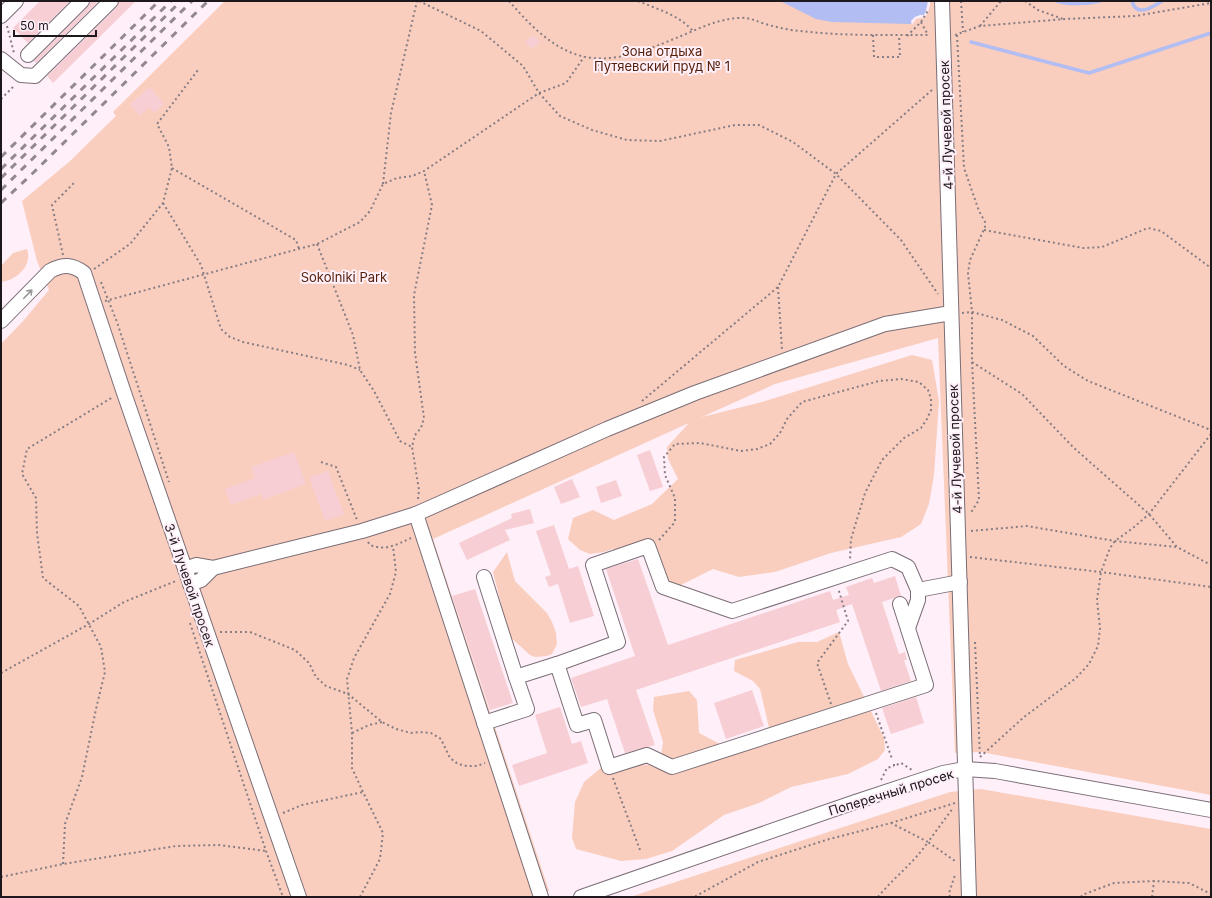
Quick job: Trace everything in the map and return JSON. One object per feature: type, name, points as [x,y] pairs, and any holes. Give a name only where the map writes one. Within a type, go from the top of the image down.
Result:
[{"type":"street","points":[[1,16],[16,1]]},
{"type":"street","points":[[1,59],[21,76],[35,76],[111,1]]},
{"type":"street","name":"4-й Лучевой просек","points":[[936,3],[943,35],[969,897]]},
{"type":"street","points":[[28,55],[73,4]]},
{"type":"street","points":[[1,321],[50,272],[58,267],[67,266],[76,268],[84,273]]},
{"type":"street","name":"3-й Лучевой просек","points":[[84,273],[187,576],[299,897]]},
{"type":"street","points":[[187,576],[196,565],[213,568],[362,531],[416,514],[607,429],[695,393],[886,324],[951,313]]},
{"type":"street","points":[[416,514],[541,897]]},
{"type":"street","points":[[516,677],[618,642],[593,565],[648,546],[663,587],[732,611],[892,559],[908,567],[918,590],[918,600],[908,628]]},
{"type":"street","points":[[484,577],[527,709],[484,723]]},
{"type":"street","points":[[918,590],[960,582]]},
{"type":"street","points":[[557,664],[577,726],[594,720],[609,767],[647,755],[672,766],[926,685],[900,604]]},
{"type":"street","name":"Поперечный просек","points":[[581,897],[855,802],[943,773],[965,769],[995,771],[1211,810]]},
{"type":"path","points":[[94,304],[317,244],[360,222],[370,212],[383,184],[391,113],[418,1],[481,31],[523,66],[539,93],[560,116],[592,130],[627,140],[660,141],[736,125],[758,126],[793,142],[836,174],[901,240],[938,294]]},
{"type":"path","points":[[509,1],[535,30],[549,42],[584,57],[598,59],[628,55],[715,22],[740,17],[749,18],[764,24],[801,31],[907,36],[943,35]]},
{"type":"path","points":[[638,1],[679,19],[688,25],[693,31]]},
{"type":"path","points":[[961,1],[963,32]]},
{"type":"path","points":[[980,26],[1002,1]]},
{"type":"path","points":[[1025,1],[1038,10],[1065,19]]},
{"type":"path","points":[[907,36],[921,22],[936,3]]},
{"type":"path","points":[[969,516],[979,500],[972,362],[972,312],[968,272],[970,260],[984,230],[985,222],[964,168],[957,35],[980,26],[1065,19],[1135,16],[1211,4]]},
{"type":"path","points":[[921,22],[928,35]]},
{"type":"path","points":[[873,35],[874,57],[900,57],[899,35]]},
{"type":"path","points":[[383,184],[397,178],[412,176],[424,171],[539,93],[566,83],[584,57]]},
{"type":"path","points":[[598,59],[598,73]]},
{"type":"path","points":[[84,273],[100,265],[130,244],[163,203],[172,168],[169,147],[157,124],[198,70]]},
{"type":"path","points":[[638,404],[778,287],[836,174],[944,80]]},
{"type":"path","points":[[1,99],[6,95]]},
{"type":"path","points":[[172,168],[296,240],[300,249]]},
{"type":"path","points":[[416,514],[420,490],[412,447],[415,435],[421,428],[424,418],[415,353],[414,295],[432,205],[424,171]]},
{"type":"path","points":[[67,266],[52,205],[75,182]]},
{"type":"path","points":[[163,203],[201,265],[221,329],[230,336],[243,342],[348,364],[360,370]]},
{"type":"path","points":[[984,230],[1083,248],[1102,247],[1148,228],[1161,231],[1211,268]]},
{"type":"path","points":[[317,244],[353,334],[360,370],[374,391],[400,441],[412,447]]},
{"type":"path","points":[[778,287],[783,361]]},
{"type":"path","points":[[951,313],[972,312],[1002,320],[1033,336],[1064,366],[1088,381],[1211,430]]},
{"type":"path","points":[[972,362],[1022,394],[1074,448],[1149,514],[1177,547],[1211,565]]},
{"type":"path","points":[[648,546],[657,543],[675,522],[675,498],[665,475],[664,457],[675,444],[700,444],[742,450],[757,449],[770,444],[780,433],[787,419],[802,402],[879,381],[901,379],[918,382],[928,390],[931,399],[931,410],[921,428],[904,438],[882,460],[865,493],[851,539],[849,573]]},
{"type":"path","points":[[63,864],[66,824],[82,777],[105,672],[101,647],[79,606],[43,578],[37,533],[36,498],[22,474],[27,449],[124,392]]},
{"type":"path","points":[[975,637],[980,756],[1024,717],[1076,678],[1089,664],[1098,646],[1100,628],[1097,600],[1101,572],[1110,548],[1114,541],[1133,528],[1149,514],[1211,434]]},
{"type":"path","points":[[321,462],[336,467],[362,531],[370,545],[384,548],[394,546],[422,533]]},
{"type":"path","points":[[970,532],[1027,526],[1114,541],[1177,547]]},
{"type":"path","points":[[360,897],[380,859],[383,833],[352,768],[352,733],[347,679],[354,658],[390,594],[396,572],[394,546]]},
{"type":"path","points":[[971,557],[1101,572],[1211,587]]},
{"type":"path","points":[[1,673],[89,624],[124,602],[187,576]]},
{"type":"path","points":[[834,578],[848,621],[817,663],[835,714]]},
{"type":"path","points":[[219,632],[250,632],[295,650],[309,663],[316,677],[326,686],[348,694],[382,722],[396,729],[411,733],[431,733],[440,739],[450,758],[458,764],[476,766],[496,759]]},
{"type":"path","points":[[873,702],[892,759]]},
{"type":"path","points":[[352,733],[368,725],[382,722]]},
{"type":"path","points":[[880,781],[887,768],[894,765],[901,763],[912,770]]},
{"type":"path","points":[[609,767],[640,850]]},
{"type":"path","points":[[282,813],[302,805],[363,792]]},
{"type":"path","points":[[690,897],[696,896],[758,862],[826,840],[891,823],[958,802],[918,856],[884,889],[878,897]]},
{"type":"path","points":[[891,823],[928,842],[959,864]]},
{"type":"path","points":[[1,876],[63,864],[176,846],[219,845],[266,851],[281,848]]},
{"type":"path","points":[[1081,897],[1082,895],[1114,883],[1154,881],[1189,883],[1211,894]]},
{"type":"path","points":[[1152,897],[1154,881]]},
{"type":"green space","name":"Sokolniki Park","points":[[225,1],[1211,1],[1211,795],[981,752],[955,753],[938,338],[775,384],[702,417],[762,402],[912,355],[932,360],[939,401],[934,475],[929,504],[921,524],[901,537],[831,553],[775,572],[739,577],[713,569],[679,586],[665,581],[657,554],[612,549],[590,554],[580,550],[568,539],[573,518],[593,510],[614,520],[652,504],[678,479],[668,459],[667,447],[689,423],[433,539],[549,891],[531,897],[1,897],[1,344],[24,320],[49,290],[37,261],[22,201],[69,162],[116,116],[113,112]]},
{"type":"green space","points":[[27,249],[28,261],[22,271],[7,281],[1,282],[1,266],[13,253]]},
{"type":"green space","points":[[507,552],[515,581],[547,613],[552,622],[556,633],[557,644],[552,654],[535,657],[530,655],[509,636],[493,572]]},
{"type":"green space","points":[[839,632],[848,664],[884,738],[885,750],[878,759],[848,774],[791,787],[759,803],[724,815],[672,851],[646,859],[621,861],[576,849],[572,838],[575,802],[584,782],[602,767],[626,762],[648,765],[660,763],[663,742],[653,710],[654,697],[689,691],[697,700],[699,733],[720,744],[755,747],[770,732],[760,689],[753,681],[734,671],[735,660],[798,642],[817,642]]},
{"type":"green space","points":[[981,789],[1211,829],[1211,897],[630,897],[950,792]]},
{"type":"water","points":[[780,1],[928,1],[924,15],[915,17],[911,24],[832,22],[816,19]]},
{"type":"pier","points":[[928,1],[930,1],[930,5],[925,17],[916,19],[912,25],[911,21],[915,17],[924,15]]},
{"type":"building","points":[[40,1],[70,1],[28,43],[13,28]]},
{"type":"building","points":[[90,1],[99,1],[36,63],[34,61],[88,7]]},
{"type":"building","points":[[119,1],[136,1],[53,83],[47,76],[117,7]]},
{"type":"building","points":[[532,35],[540,41],[533,49],[525,43]]},
{"type":"building","points":[[150,87],[164,104],[154,113],[149,107],[140,116],[130,104]]},
{"type":"building","points":[[650,450],[663,487],[650,491],[637,455]]},
{"type":"building","points":[[294,452],[306,484],[263,500],[261,494],[231,505],[225,489],[255,478],[251,467]]},
{"type":"building","points":[[328,471],[344,514],[325,521],[309,477]]},
{"type":"building","points":[[572,479],[580,497],[561,504],[554,487]]},
{"type":"building","points":[[616,480],[622,496],[601,503],[596,487]]},
{"type":"building","points":[[530,509],[534,523],[505,530],[510,540],[467,560],[459,543],[512,518],[511,514]]},
{"type":"building","points":[[554,525],[569,569],[578,566],[594,616],[570,623],[558,584],[549,587],[545,577],[551,575],[536,531]]},
{"type":"building","points":[[638,559],[668,645],[830,591],[833,600],[849,595],[846,587],[872,578],[874,583],[895,576],[901,596],[882,602],[899,654],[905,652],[907,660],[904,660],[911,681],[881,691],[852,604],[836,610],[840,622],[636,690],[655,745],[625,753],[607,699],[581,707],[571,678],[635,656],[606,569]]},
{"type":"building","points":[[475,589],[513,703],[490,710],[452,596]]},
{"type":"building","points":[[752,690],[764,726],[726,739],[714,703]]},
{"type":"building","points":[[916,697],[924,723],[891,734],[882,708]]},
{"type":"building","points":[[560,707],[572,744],[581,741],[588,763],[519,786],[512,765],[547,753],[535,715]]},
{"type":"waterway","points":[[1057,1],[1078,4],[1100,1]]},
{"type":"waterway","points":[[1132,1],[1134,6],[1141,10],[1150,8],[1162,1]]},
{"type":"waterway","points":[[971,42],[1089,73],[1211,33]]},
{"type":"railway","points":[[1,157],[159,1]]},
{"type":"railway","points":[[1,169],[171,1]]},
{"type":"railway","points":[[1,178],[181,1]]},
{"type":"railway","points":[[1,190],[192,1]]},
{"type":"railway","points":[[1,203],[208,1]]},
{"type":"park label","name":"Зона отдыха Путяевский пруд № 1","points":[[662,58]]}]
